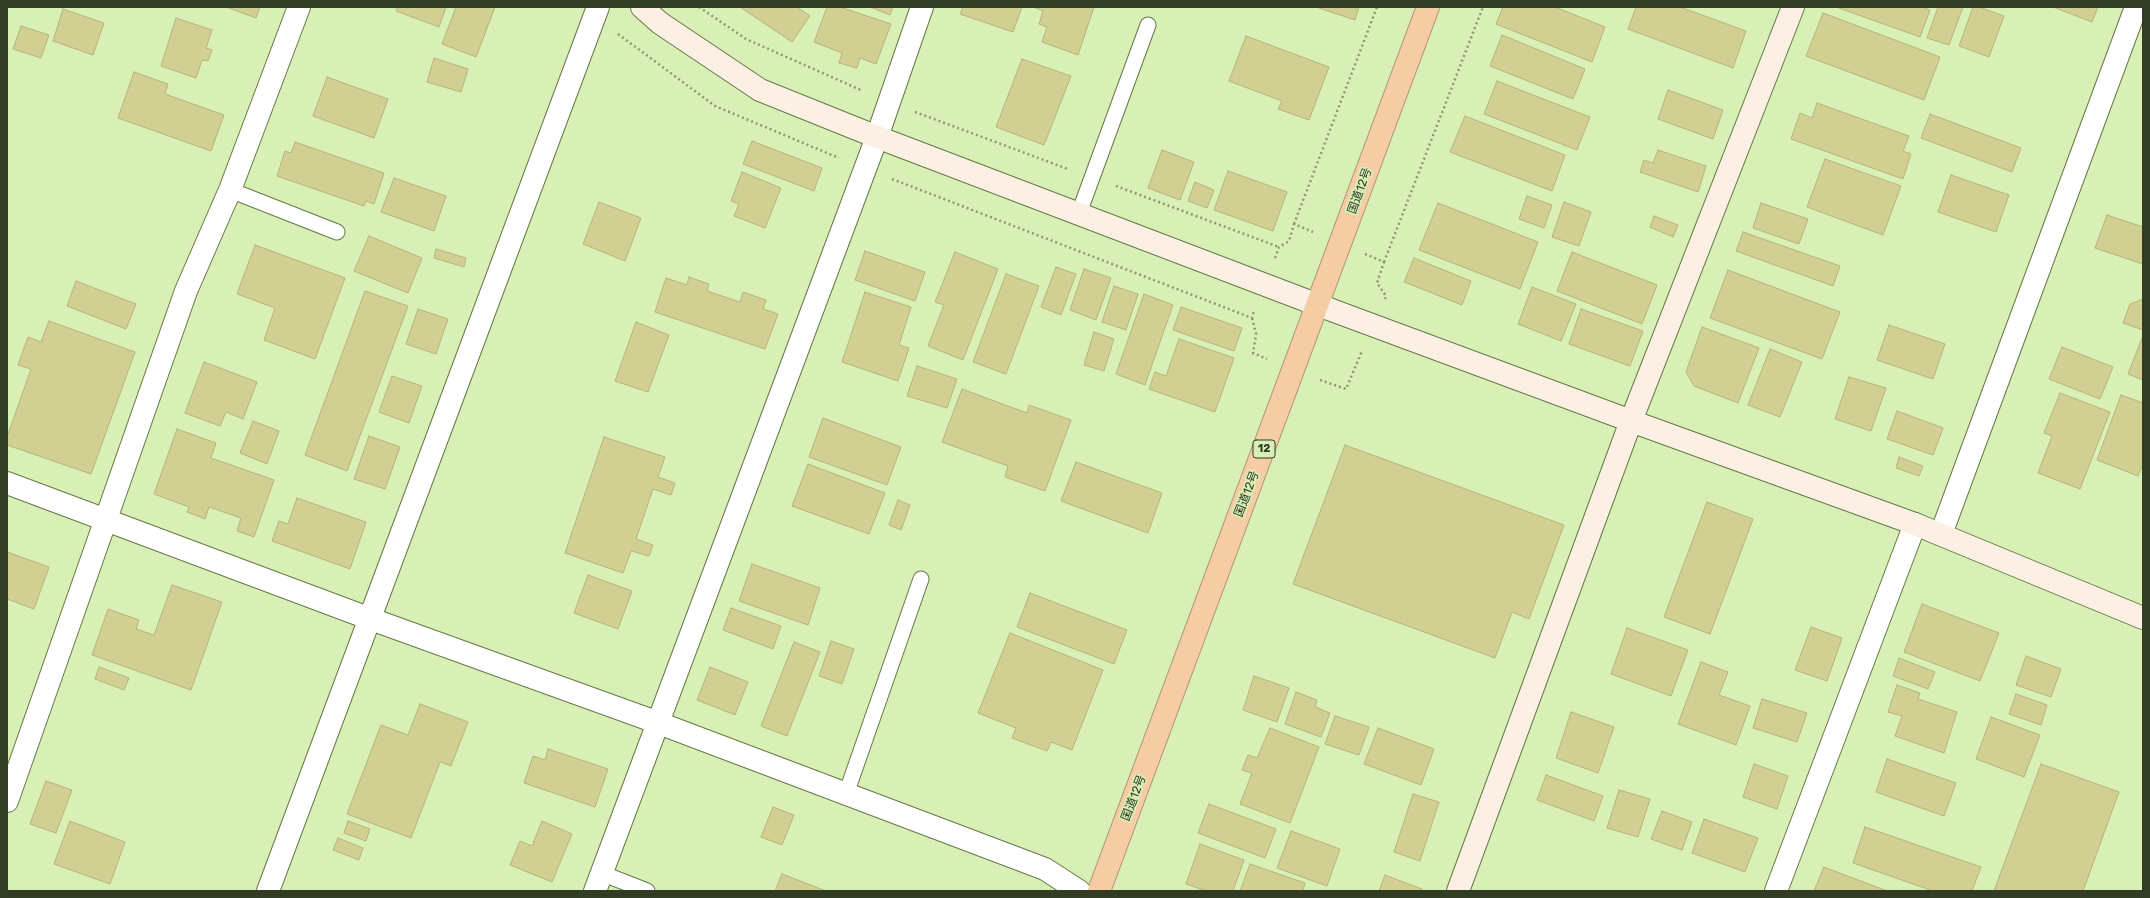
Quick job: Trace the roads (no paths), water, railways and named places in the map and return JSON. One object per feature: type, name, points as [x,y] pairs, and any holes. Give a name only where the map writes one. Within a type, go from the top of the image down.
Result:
[{"type":"highway","name":"国道12号","points":[[1099,891],[1428,7]]},
{"type":"street","points":[[7,801],[186,291],[230,190],[299,7]]},
{"type":"street","points":[[268,891],[368,618],[598,7]]},
{"type":"street","points":[[642,7],[660,23],[760,90],[877,137],[1318,305],[1631,422],[1915,524],[2143,618]]},
{"type":"street","points":[[598,882],[656,722],[877,137],[922,7]]},
{"type":"street","points":[[1458,891],[1631,422],[1793,7]]},
{"type":"street","points":[[1941,534],[2136,7]]},
{"type":"street","points":[[7,483],[368,618],[656,722],[1045,869],[1079,891]]},
{"type":"street","points":[[1776,891],[1915,524]]},
{"type":"lane","points":[[1078,213],[1093,178],[1148,25]]},
{"type":"lane","points":[[230,190],[337,232]]},
{"type":"lane","points":[[846,794],[921,579]]},
{"type":"lane","points":[[598,882],[647,891]]}]
